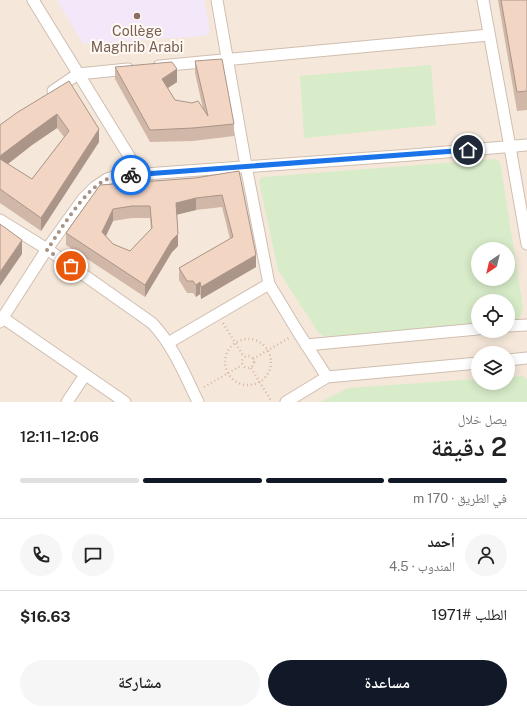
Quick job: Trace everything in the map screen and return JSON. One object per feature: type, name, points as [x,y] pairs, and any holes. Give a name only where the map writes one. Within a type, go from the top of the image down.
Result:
[{"type":"street","points":[[33,0],[140,174]]},
{"type":"street","points":[[217,0],[246,166],[269,284],[327,377]]},
{"type":"street","points":[[482,0],[527,244]]},
{"type":"street","points":[[45,97],[78,74],[489,35]]},
{"type":"street","points":[[125,402],[1,320],[83,199],[95,187],[107,179],[117,176],[140,174],[411,155],[527,145]]},
{"type":"street","points":[[0,220],[47,250],[152,323],[161,332],[168,343],[196,398]]},
{"type":"street","points":[[168,343],[269,284]]},
{"type":"street","points":[[515,325],[527,324]]},
{"type":"street","points":[[306,345],[471,330]]},
{"type":"street","points":[[515,359],[527,358]]},
{"type":"street","points":[[286,402],[327,377],[471,364]]},
{"type":"street","points":[[67,402],[85,375]]},
{"type":"path","points":[[218,314],[244,357]]},
{"type":"path","points":[[253,359],[298,332]]},
{"type":"path","points":[[251,339],[260,343],[268,350],[271,368],[269,374],[260,383],[250,386],[239,384],[235,382],[228,374],[224,363],[225,357],[235,342],[251,339]]},
{"type":"path","points":[[244,357],[249,356],[253,359]]},
{"type":"path","points":[[242,366],[241,361],[244,357]]},
{"type":"path","points":[[251,368],[254,364],[253,359]]},
{"type":"path","points":[[196,398],[228,374],[242,366]]},
{"type":"path","points":[[242,366],[246,369],[251,368]]},
{"type":"path","points":[[251,368],[272,402]]},
{"type":"shaded area","points":[[0,0],[527,0],[527,402],[0,402]]},
{"type":"shaded area","name":"Collège Maghrib Arabi","points":[[57,0],[204,0],[210,32],[205,36],[83,44]]},
{"type":"green space","points":[[431,65],[436,125],[304,138],[300,76]]},
{"type":"green space","points":[[495,159],[500,162],[513,242],[471,242],[471,286],[515,286],[515,257],[523,307],[519,318],[515,321],[515,294],[471,294],[471,325],[329,337],[323,336],[318,332],[278,270],[259,182],[263,177]]},
{"type":"green space","points":[[524,376],[527,379],[527,402],[320,402],[348,388],[471,379],[471,390],[515,390],[515,377]]},
{"type":"building","points":[[501,0],[527,0],[527,91],[517,92]]},
{"type":"building","points":[[222,59],[234,124],[193,128],[150,130],[115,67],[172,62],[177,69],[162,79],[175,100],[192,103],[198,101],[208,116],[195,61]]},
{"type":"building","points":[[69,81],[99,129],[41,218],[0,189],[0,159],[32,179],[69,131],[57,114],[0,156],[0,125],[18,112]]},
{"type":"building","points":[[239,171],[256,255],[201,287],[200,282],[196,285],[193,281],[187,281],[179,268],[233,237],[222,195],[196,198],[176,203],[178,234],[172,240],[145,285],[66,233],[100,185],[195,178]],"holes":[[[132,206],[150,206],[152,228],[130,251],[113,244],[102,232],[113,209]]]},
{"type":"building","points":[[0,224],[22,240],[0,272]]},
{"type":"way so far","points":[[71,266],[47,250],[83,199],[95,187],[107,179],[117,176],[131,175]]},
{"type":"place","name":"Collège Maghrib Arabi","points":[[137,16]]},
{"type":"route","points":[[131,175],[468,150]]}]
